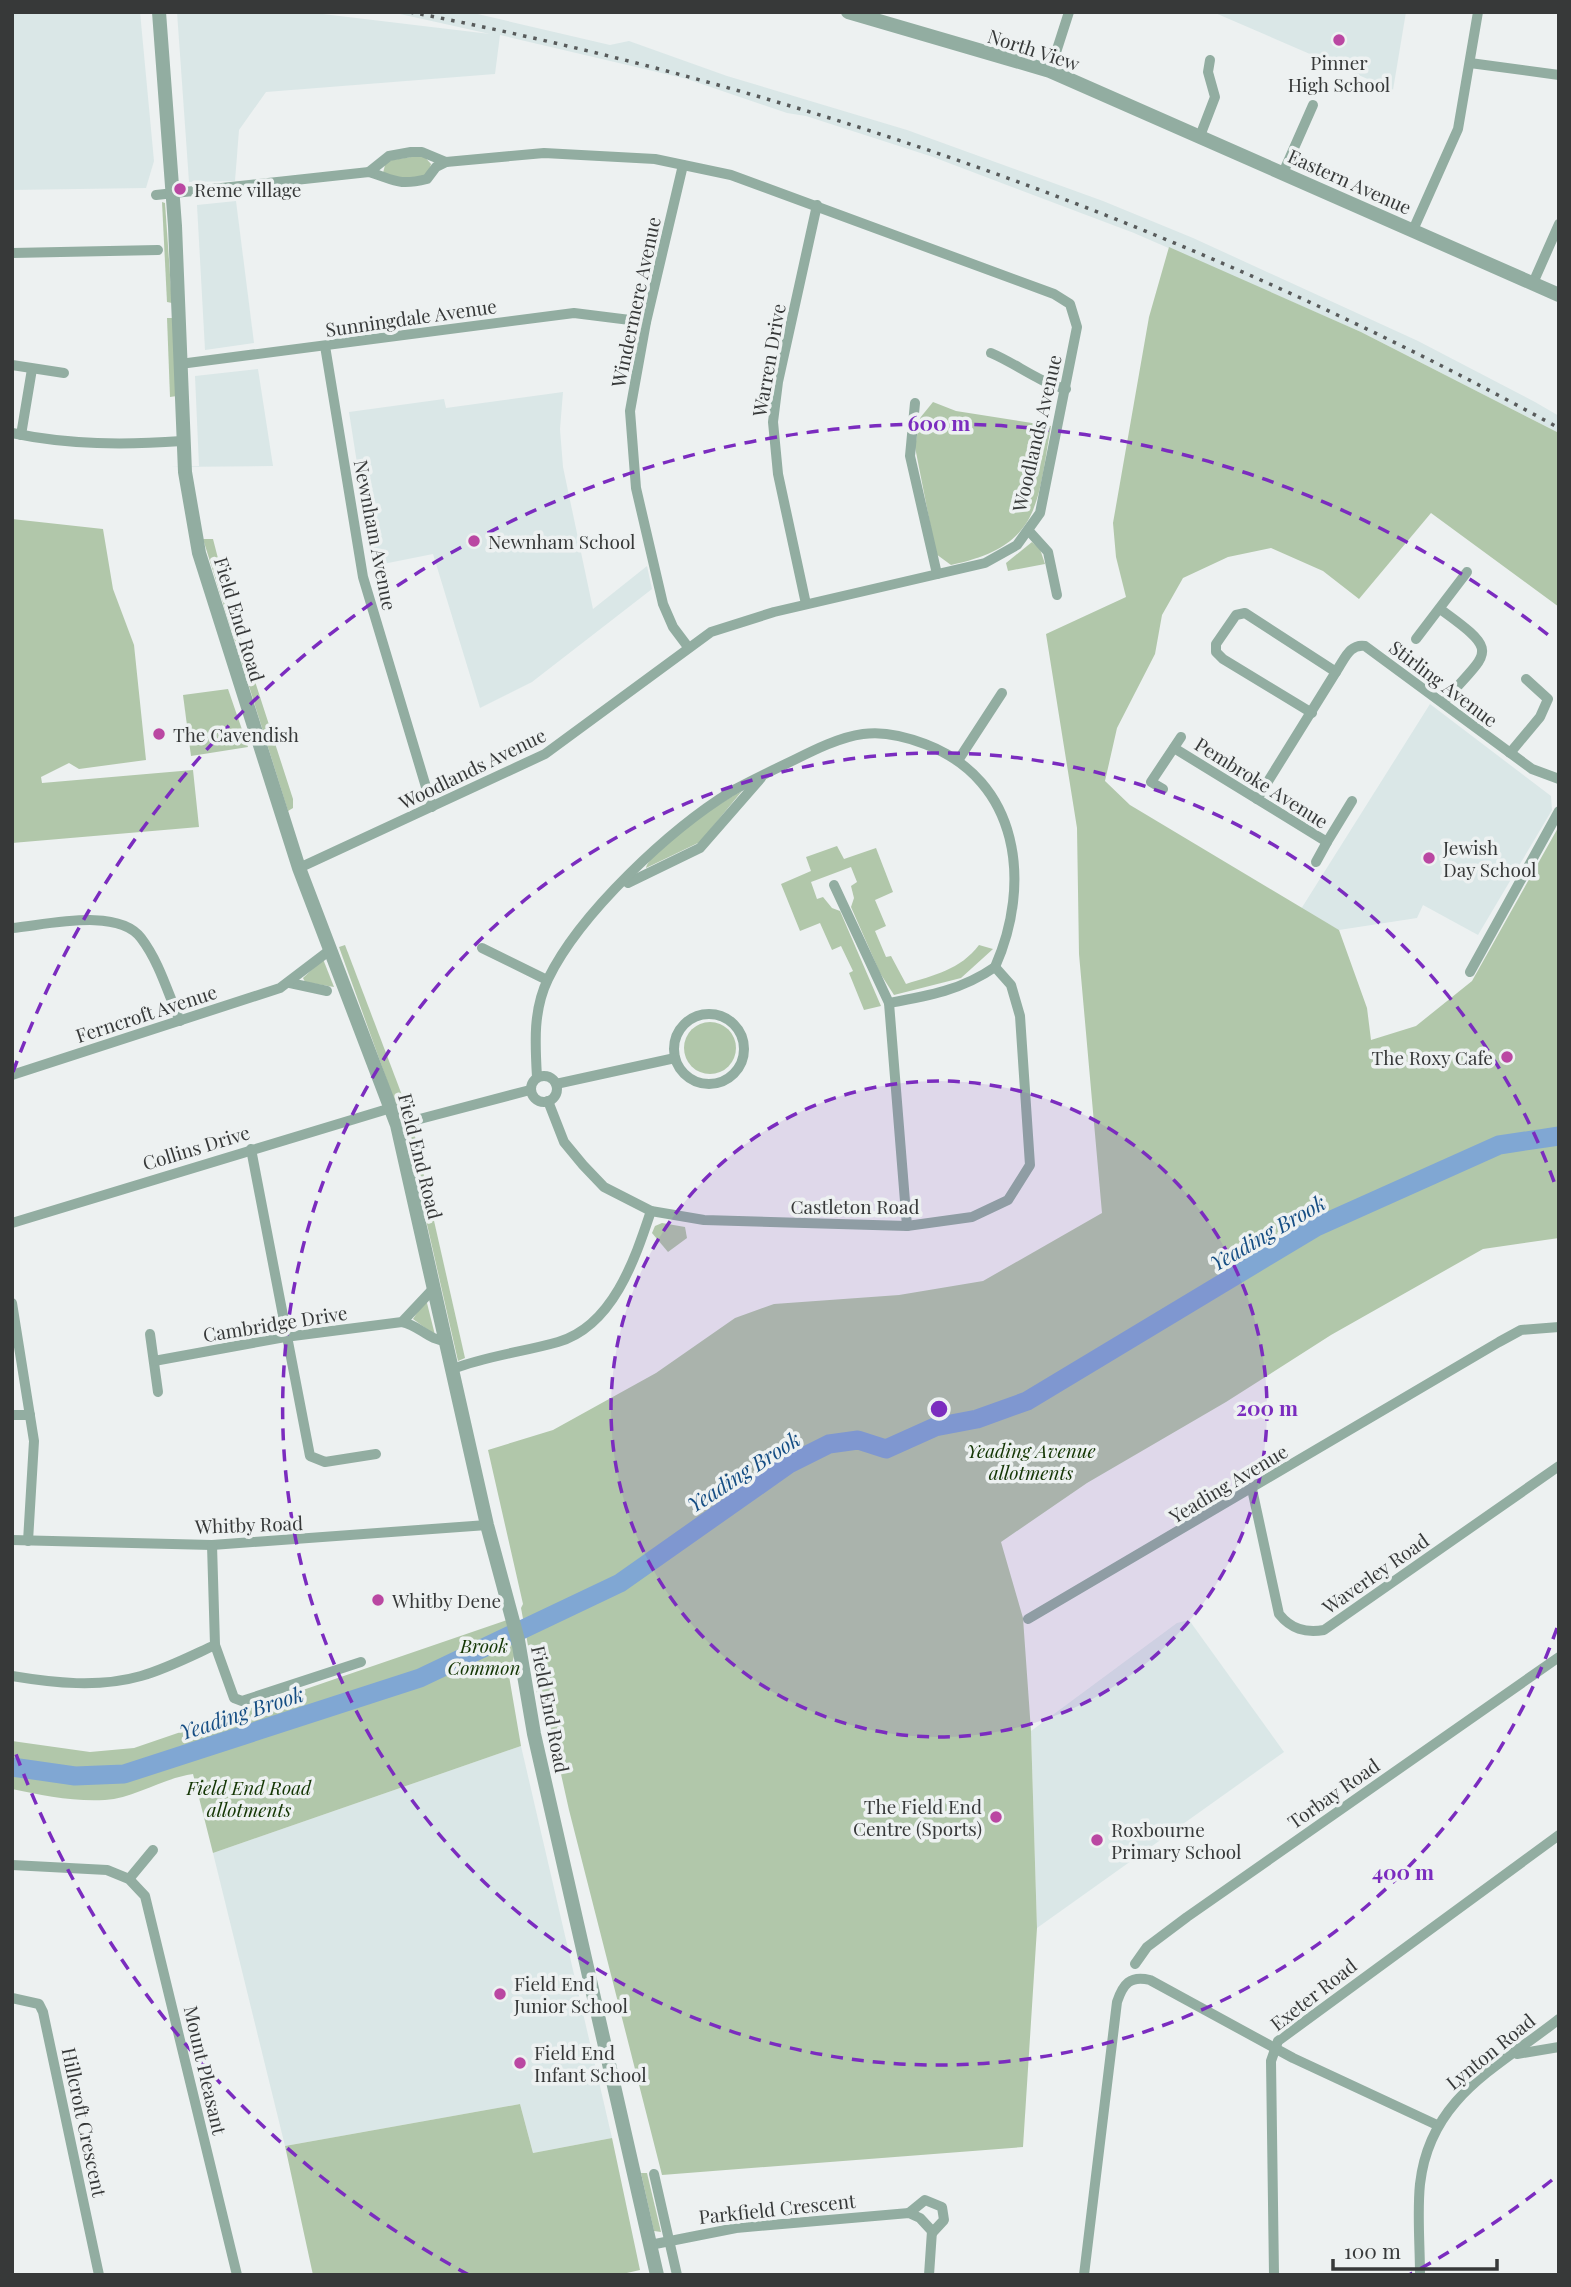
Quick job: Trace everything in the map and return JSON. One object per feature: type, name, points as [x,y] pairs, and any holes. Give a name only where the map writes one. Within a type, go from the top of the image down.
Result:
[{"type":"street","name":"Field End Road","points":[[159,12],[173,194],[183,441],[189,503],[200,552],[299,868],[397,1125],[487,1525],[516,1634],[534,1734],[657,2275]]},
{"type":"street","name":"North View","points":[[848,12],[882,17],[1049,71],[1126,103]]},
{"type":"street","points":[[1049,71],[1069,12]]},
{"type":"street","points":[[1413,230],[1458,129],[1478,12]]},
{"type":"street","points":[[1200,136],[1214,97],[1208,72],[1210,60]]},
{"type":"street","points":[[1470,63],[1559,75]]},
{"type":"street","name":"Eastern Avenue","points":[[1126,103],[1559,296]]},
{"type":"street","points":[[1283,173],[1312,105]]},
{"type":"street","name":"Woodlands Avenue","points":[[369,172],[389,156],[411,152],[422,152],[446,162]]},
{"type":"street","name":"Woodlands Avenue","points":[[156,195],[369,172],[393,182],[418,181],[427,179],[436,167],[446,162],[544,153],[586,153],[655,159],[731,174],[1054,295],[1070,304],[1077,327],[1040,513],[1029,531],[1002,555],[985,563],[806,604],[737,622],[711,632],[545,754],[299,868]]},
{"type":"street","name":"Windermere Avenue","points":[[683,164],[646,322],[630,411],[631,451],[663,604],[673,628],[688,647]]},
{"type":"street","name":"Warren Drive","points":[[806,604],[778,474],[773,422],[778,382],[817,205]]},
{"type":"street","points":[[1533,283],[1559,224]]},
{"type":"street","points":[[12,254],[158,250]]},
{"type":"street","name":"Sunningdale Avenue","points":[[180,364],[575,313],[646,322]]},
{"type":"street","name":"Newnham Avenue","points":[[325,346],[363,577],[432,807]]},
{"type":"street","points":[[991,353],[1020,365],[1031,376],[1066,389]]},
{"type":"street","points":[[12,365],[64,373]]},
{"type":"street","points":[[32,369],[17,434],[59,442],[98,444],[183,441]]},
{"type":"street","points":[[915,403],[910,456],[937,573]]},
{"type":"street","points":[[1029,531],[1048,552],[1057,595]]},
{"type":"street","points":[[1416,639],[1467,572]]},
{"type":"street","points":[[1440,609],[1479,638],[1484,646],[1483,657],[1443,703]]},
{"type":"street","points":[[1312,713],[1223,659],[1216,652],[1216,644],[1236,615],[1245,613],[1336,672]]},
{"type":"street","name":"Stirling Avenue","points":[[1257,799],[1352,648],[1365,646],[1532,769],[1559,779]]},
{"type":"street","points":[[1510,753],[1541,717],[1548,699],[1526,679]]},
{"type":"street","points":[[958,759],[1002,693]]},
{"type":"street","points":[[397,1125],[530,1090],[537,1077],[535,1024],[547,980],[565,949],[637,867],[708,809],[762,776],[811,751],[863,734],[910,738],[958,759],[987,791],[1003,814],[1015,866],[1011,918],[1005,944],[995,967],[975,981],[948,991],[889,1003]]},
{"type":"street","name":"Pembroke Avenue","points":[[1163,789],[1151,782],[1181,737]]},
{"type":"street","name":"Pembroke Avenue","points":[[1174,748],[1326,842],[1352,801]]},
{"type":"street","points":[[610,897],[631,881],[699,848],[762,776]]},
{"type":"street","points":[[1470,972],[1559,811]]},
{"type":"street","points":[[1316,862],[1326,842]]},
{"type":"street","points":[[834,885],[889,1003],[907,1226]]},
{"type":"street","points":[[12,928],[95,919],[117,923],[140,936],[154,959],[180,1021]]},
{"type":"street","points":[[482,948],[547,980]]},
{"type":"street","name":"Ferncroft Avenue","points":[[12,1075],[290,983],[314,960],[330,950]]},
{"type":"street","name":"Castleton Road","points":[[548,1101],[564,1142],[583,1165],[604,1186],[651,1210],[704,1220],[907,1226],[972,1217],[1008,1200],[1030,1165],[1020,1016],[1011,985],[995,967]]},
{"type":"street","points":[[290,983],[327,991]]},
{"type":"street","points":[[701,1015],[724,1017],[733,1023],[743,1039],[743,1059],[737,1070],[718,1083],[696,1082],[687,1076],[675,1058],[678,1033],[685,1023],[701,1015]]},
{"type":"street","points":[[556,1084],[675,1058]]},
{"type":"street","points":[[537,1077],[548,1076],[556,1084]]},
{"type":"street","points":[[530,1090],[537,1100],[548,1101],[554,1096],[556,1084]]},
{"type":"street","name":"Collins Drive","points":[[12,1223],[391,1108]]},
{"type":"street","points":[[251,1149],[310,1456],[325,1462],[376,1454]]},
{"type":"street","points":[[453,1369],[561,1341],[582,1331],[616,1294],[651,1210]]},
{"type":"street","points":[[402,1322],[433,1288]]},
{"type":"street","points":[[12,1303],[34,1441],[28,1541]]},
{"type":"street","points":[[402,1322],[411,1323],[437,1341],[447,1340]]},
{"type":"street","name":"Cambridge Drive","points":[[153,1361],[285,1337],[402,1322]]},
{"type":"street","name":"Yeading Avenue","points":[[1028,1619],[1521,1330],[1559,1327]]},
{"type":"street","points":[[150,1334],[158,1392]]},
{"type":"street","points":[[12,1415],[30,1415]]},
{"type":"street","name":"Waverley Road","points":[[1252,1489],[1279,1614],[1286,1623],[1311,1632],[1324,1630],[1559,1466]]},
{"type":"street","name":"Whitby Road","points":[[12,1540],[212,1545],[487,1525]]},
{"type":"street","points":[[212,1545],[215,1645],[234,1698],[242,1701],[361,1662]]},
{"type":"street","points":[[12,1676],[54,1683],[108,1682],[141,1676],[215,1645]]},
{"type":"street","name":"Torbay Road","points":[[1135,1964],[1147,1947],[1187,1917],[1559,1657]]},
{"type":"street","name":"Exeter Road","points":[[1274,2275],[1271,2061],[1274,2048],[1294,2027],[1559,1835]]},
{"type":"street","points":[[12,1865],[107,1870],[129,1879],[153,1850]]},
{"type":"street","name":"Mount Pleasant","points":[[129,1879],[145,1896],[150,1910],[237,2275]]},
{"type":"street","points":[[1084,2275],[1117,2002],[1126,1982],[1132,1979],[1150,1980],[1274,2048],[1437,2125]]},
{"type":"street","name":"Hillcroft Crescent","points":[[12,1998],[41,2002],[99,2275]]},
{"type":"street","name":"Lynton Road","points":[[1420,2275],[1419,2187],[1423,2161],[1437,2125],[1460,2095],[1497,2063],[1514,2054],[1559,2019]]},
{"type":"street","points":[[1514,2054],[1559,2047]]},
{"type":"street","points":[[653,2174],[677,2275]]},
{"type":"street","name":"Parkfield Crescent","points":[[650,2245],[736,2228],[909,2213],[925,2200],[942,2207],[944,2220],[932,2234],[929,2275]]},
{"type":"street","points":[[909,2213],[927,2224],[932,2234]]},
{"type":"shaded area","points":[[12,12],[140,12],[154,161],[146,188],[12,190]]},
{"type":"shaded area","points":[[177,12],[306,12],[490,34],[391,12],[469,12],[610,45],[629,41],[727,76],[907,130],[1103,201],[1193,238],[1418,341],[1535,402],[1559,416],[1559,433],[1361,332],[1134,233],[933,157],[806,116],[787,113],[687,79],[500,35],[495,74],[266,92],[239,130],[235,181],[189,182]]},
{"type":"shaded area","name":"Pinner High School","points":[[1213,12],[1406,12],[1393,90],[1236,22]]},
{"type":"shaded area","points":[[236,201],[254,343],[205,350],[197,205]]},
{"type":"shaded area","points":[[258,369],[273,466],[168,467],[199,466],[195,376]]},
{"type":"shaded area","name":"Newnham School","points":[[563,392],[560,429],[563,467],[593,609],[647,566],[652,589],[532,682],[480,708],[433,554],[373,566],[349,412],[444,399],[446,408]]},
{"type":"shaded area","name":"Jewish Day School","points":[[1430,704],[1551,796],[1552,810],[1478,935],[1423,905],[1417,918],[1339,930],[1301,909]]},
{"type":"shaded area","name":"Roxbourne Primary School","points":[[1189,1620],[1284,1752],[1037,1928],[1031,1731],[1177,1623]]},
{"type":"shaded area","points":[[521,1746],[612,2138],[533,2153],[520,2104],[285,2146],[213,1853]]},
{"type":"green space","points":[[423,155],[431,164],[427,176],[396,179],[383,173],[386,161]]},
{"type":"green space","points":[[162,202],[165,203],[172,303],[167,302]]},
{"type":"green space","name":"Yeading Avenue allotments","points":[[1169,247],[1361,332],[1559,433],[1559,607],[1431,513],[1359,599],[1323,571],[1271,548],[1228,557],[1183,578],[1162,615],[1155,654],[1117,728],[1105,781],[1130,805],[1339,930],[1367,1008],[1371,1040],[1416,1026],[1472,981],[1559,826],[1559,1238],[1483,1249],[1331,1335],[1226,1402],[1087,1483],[1001,1542],[1023,1618],[1031,1731],[1037,1928],[1023,2147],[662,2175],[569,1810],[544,1698],[538,1699],[521,1608],[523,1604],[488,1450],[553,1430],[656,1373],[735,1318],[774,1304],[899,1295],[983,1281],[1102,1213],[1079,954],[1077,828],[1046,634],[1126,597],[1116,557],[1113,523],[1149,317]]},
{"type":"green space","points":[[167,318],[173,318],[177,396],[170,397]]},
{"type":"green space","points":[[933,402],[956,411],[1051,426],[1042,478],[1030,518],[1003,546],[981,557],[951,565],[936,554],[915,447],[920,418]]},
{"type":"green space","points":[[12,519],[103,529],[113,589],[134,645],[146,760],[79,769],[69,763],[41,777],[42,783],[193,770],[199,827],[12,843]]},
{"type":"green space","points":[[203,539],[213,539],[229,601],[293,799],[293,808],[288,811]]},
{"type":"green space","points":[[1032,542],[1040,549],[1045,564],[1008,571],[1006,563]]},
{"type":"green space","points":[[228,689],[248,747],[191,756],[183,695]]},
{"type":"green space","points":[[742,791],[700,842],[646,868],[650,860],[673,838],[719,804]]},
{"type":"green space","points":[[837,846],[844,859],[876,848],[893,892],[875,900],[886,926],[875,931],[886,957],[891,956],[906,984],[955,966],[979,945],[993,949],[961,978],[894,995],[880,973],[851,907],[854,898],[851,886],[857,882],[851,867],[811,882],[817,899],[823,897],[832,908],[840,911],[881,1006],[864,1010],[849,973],[853,971],[841,946],[832,950],[820,923],[800,931],[781,884],[811,871],[806,857]]},
{"type":"green space","points":[[345,945],[408,1111],[399,1114],[339,947]]},
{"type":"green space","points":[[323,959],[334,987],[305,982],[303,978]]},
{"type":"green space","points":[[710,1022],[720,1024],[728,1030],[734,1038],[734,1058],[728,1066],[720,1072],[710,1074],[700,1072],[692,1066],[686,1058],[684,1048],[686,1038],[692,1030],[700,1024]]},
{"type":"green space","points":[[414,1132],[465,1358],[458,1361],[407,1136]]},
{"type":"green space","points":[[662,1223],[685,1227],[687,1238],[668,1252],[652,1233],[655,1226]]},
{"type":"green space","points":[[426,1299],[435,1335],[413,1319]]},
{"type":"green space","points":[[513,1618],[518,1640],[509,1676],[521,1746],[213,1853],[193,1774],[171,1779],[127,1796],[105,1800],[70,1799],[12,1789],[12,1741],[90,1752],[134,1748]]},
{"type":"green space","points":[[520,2104],[533,2153],[612,2138],[640,2270],[618,2275],[313,2275],[285,2146]]},
{"type":"green space","points":[[641,2173],[647,2173],[661,2232],[654,2231]]},
{"type":"waterway","name":"Yeading Brook","points":[[12,1767],[75,1776],[124,1774],[420,1678],[620,1583],[789,1464],[829,1444],[858,1440],[886,1449],[935,1427],[977,1419],[1027,1401],[1316,1227],[1499,1145],[1559,1136]]},
{"type":"railway","points":[[410,12],[559,44],[707,82],[854,126],[1000,175],[1144,231],[1286,291],[1424,357],[1559,428]]},
{"type":"place","name":"Pinner High School","points":[[1339,40]]},
{"type":"place","name":"Reme village","points":[[180,189]]},
{"type":"place","name":"Newnham School","points":[[474,541]]},
{"type":"place","name":"The Cavendish","points":[[159,734]]},
{"type":"place","name":"Jewish Day School","points":[[1429,858]]},
{"type":"place","name":"The Roxy Cafe","points":[[1507,1057]]},
{"type":"place","name":"Whitby Dene","points":[[378,1600]]},
{"type":"place","name":"The Field End Centre (Sports)","points":[[996,1817]]},
{"type":"place","name":"Roxbourne Primary School","points":[[1097,1840]]},
{"type":"place","name":"Field End Junior School","points":[[500,1994]]},
{"type":"place","name":"Field End Infant School","points":[[520,2063]]},
{"type":"park label","name":"Brook Common","points":[[484,1656]]},
{"type":"park label","name":"Field End Road allotments","points":[[249,1798]]}]
